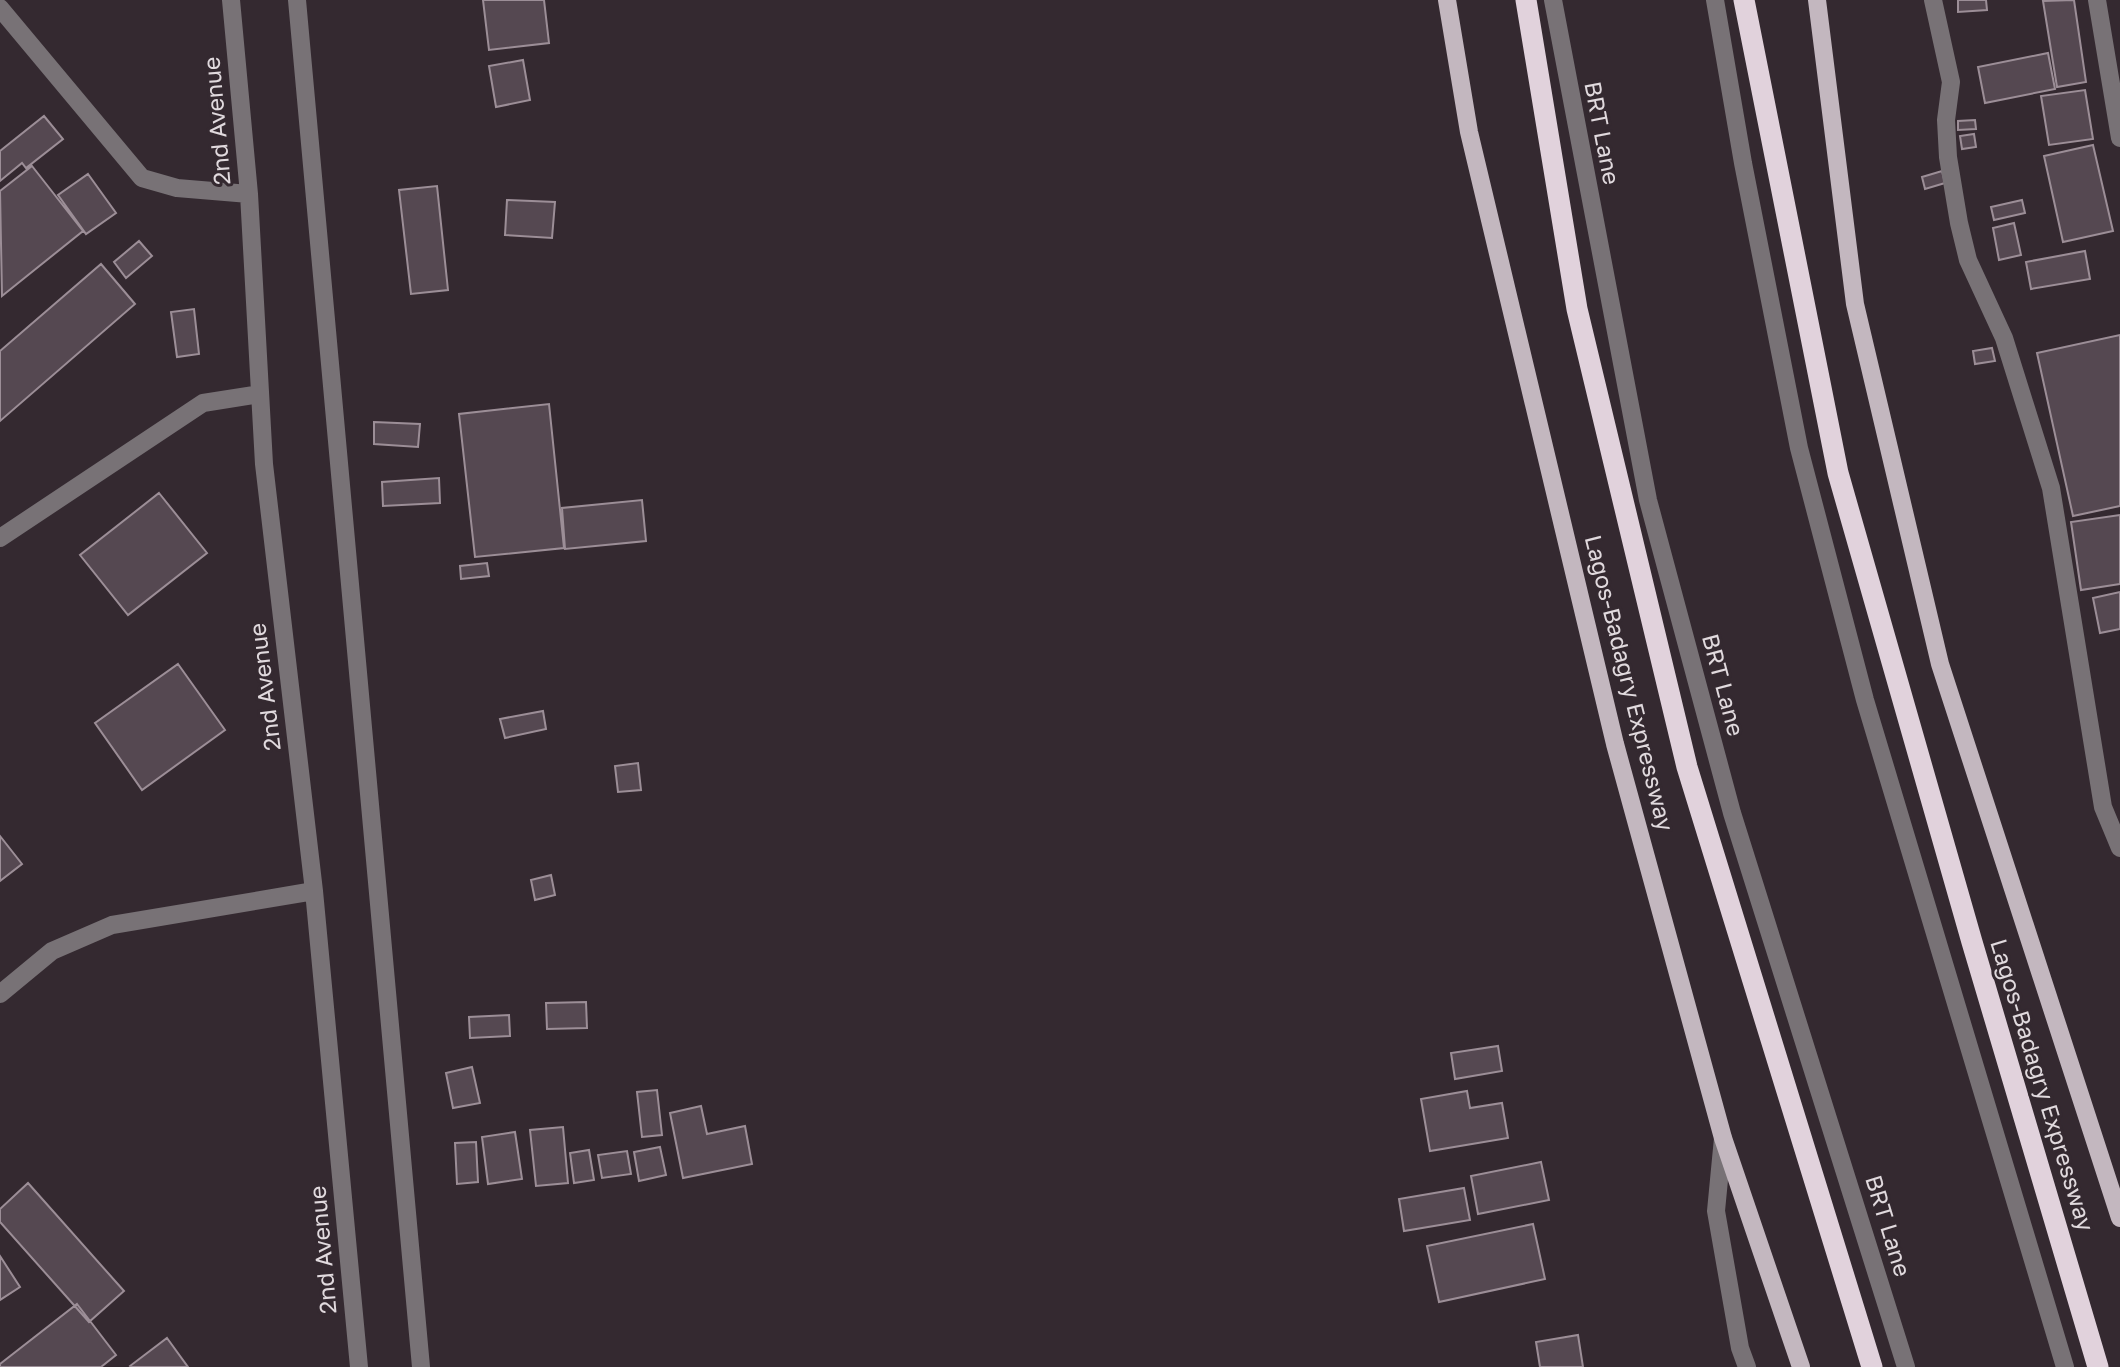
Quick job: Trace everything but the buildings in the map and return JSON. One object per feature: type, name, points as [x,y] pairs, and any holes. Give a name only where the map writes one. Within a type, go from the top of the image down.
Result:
[{"type":"highway","name":"Lagos-Badagry Expressway","points":[[1526,0],[1577,309],[1688,767],[1872,1367]]},
{"type":"highway","name":"Lagos-Badagry Expressway","points":[[1744,0],[1838,473],[1972,942],[2098,1367]]},
{"type":"main road","name":"Lagos-Badagry Expressway","points":[[1447,0],[1469,132],[1611,730],[1723,1138],[1801,1367]]},
{"type":"main road","name":"Lagos-Badagry Expressway","points":[[1816,0],[1855,304],[1940,664],[2120,1218]]},
{"type":"street","name":"2nd Avenue","points":[[231,0],[249,194],[264,464],[314,891],[359,1367]]},
{"type":"street","points":[[297,0],[421,1367]]},
{"type":"street","name":"BRT Lane","points":[[1553,0],[1648,500],[1732,813],[1906,1367]]},
{"type":"street","points":[[1715,0],[1743,163],[1798,448],[1865,701],[2065,1367]]},
{"type":"street","points":[[1933,0],[1951,82],[1946,120],[1948,157],[1959,223],[1968,260],[2004,338],[2051,488],[2103,807],[2120,848]]},
{"type":"street","points":[[2097,0],[2120,138]]},
{"type":"street","points":[[0,8],[142,178],[177,188],[249,194]]},
{"type":"street","points":[[0,538],[203,403],[260,394]]},
{"type":"street","points":[[0,994],[52,951],[112,925],[314,891]]},
{"type":"street","points":[[1723,1138],[1716,1211],[1740,1348],[1746,1367]]}]
